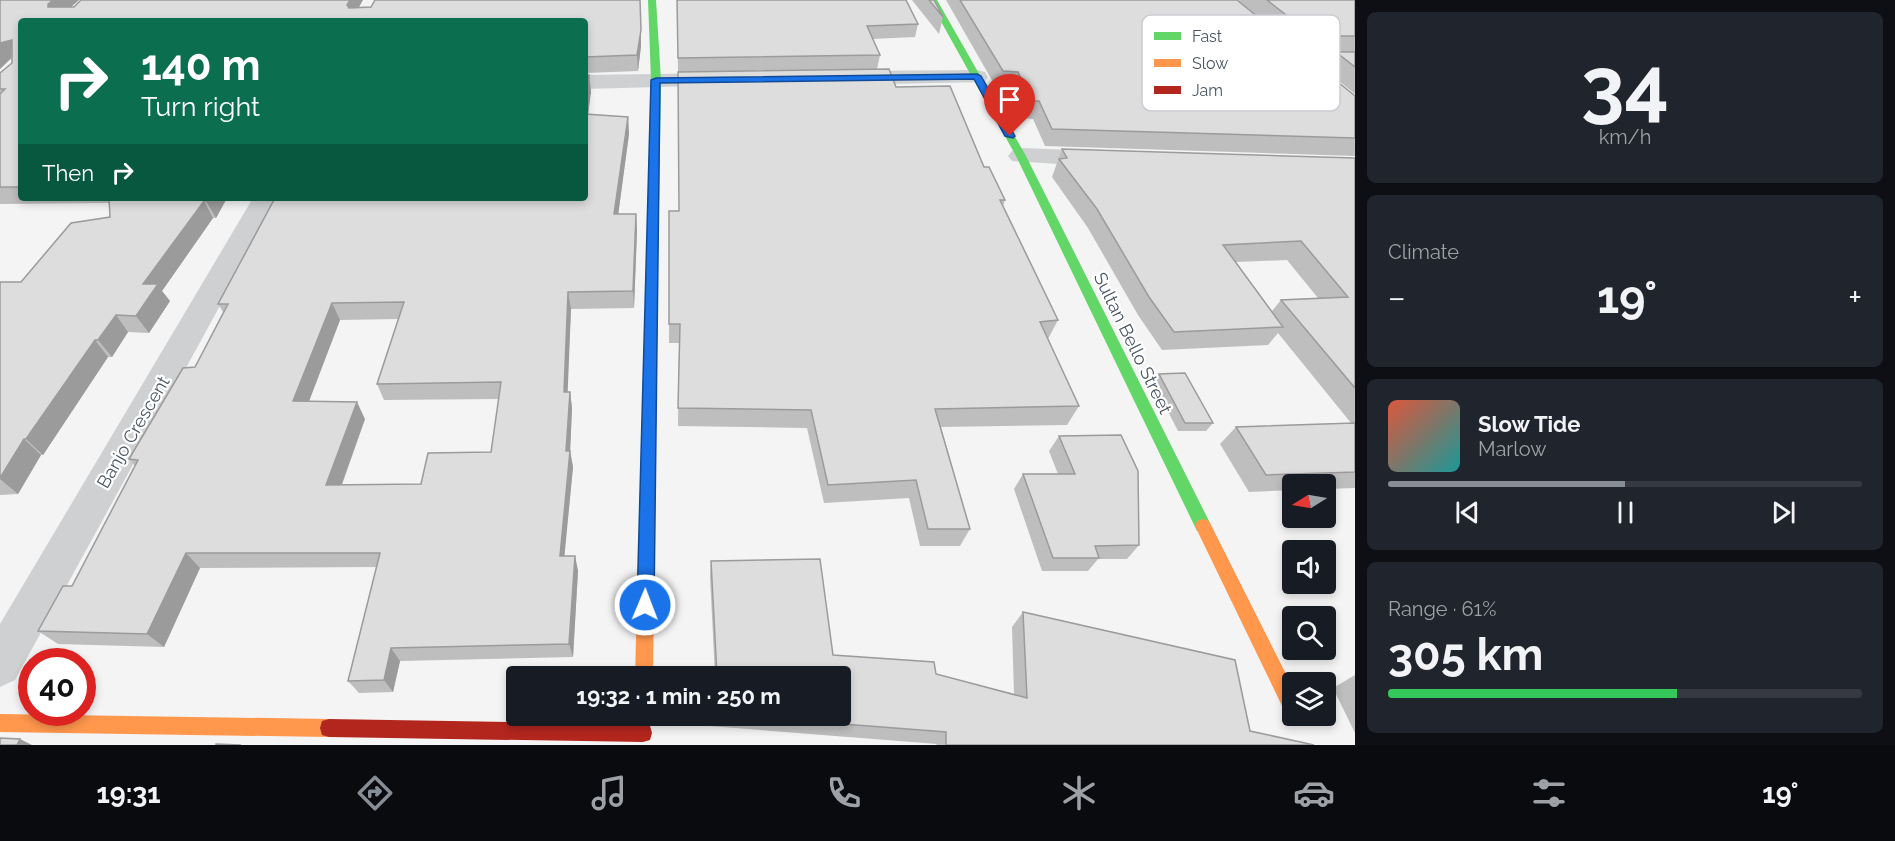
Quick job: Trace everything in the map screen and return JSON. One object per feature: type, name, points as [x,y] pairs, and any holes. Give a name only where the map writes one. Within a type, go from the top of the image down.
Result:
[{"type":"street","points":[[644,666],[656,80],[652,0]]},
{"type":"street","name":"Sultan Bello Street","points":[[933,0],[1021,156],[1282,685]]},
{"type":"street","points":[[1340,59],[1355,60]]},
{"type":"street","points":[[822,78],[977,76]]},
{"type":"street","points":[[588,82],[739,80]]},
{"type":"street","points":[[1021,156],[1128,159]]},
{"type":"street","name":"Banjo Crescent","points":[[0,665],[264,201]]},
{"type":"street","points":[[0,723],[390,737],[643,731]]},
{"type":"building","points":[[0,0],[53,0],[48,7],[74,7],[81,0],[350,0],[347,5],[349,8],[371,7],[375,0],[640,0],[641,30],[637,55],[588,57],[588,18],[18,18],[18,187],[0,187],[0,94],[5,89],[0,89],[0,73],[12,63],[12,40],[0,43]]},
{"type":"building","points":[[677,0],[906,0],[918,24],[867,26],[880,55],[678,58]]},
{"type":"building","points":[[929,0],[934,0],[943,17]]},
{"type":"building","points":[[960,0],[1237,0],[1255,15],[1142,15],[1142,111],[1340,111],[1340,84],[1355,96],[1355,138],[1052,129],[1039,101],[1031,101],[1018,72],[1003,71]]},
{"type":"building","points":[[1267,0],[1355,0],[1355,36],[1340,36],[1340,15],[1286,15]]},
{"type":"building","points":[[1340,52],[1355,52],[1355,67],[1340,55]]},
{"type":"building","points":[[889,69],[896,87],[950,86],[984,167],[989,167],[1005,200],[1000,200],[1058,320],[1040,322],[1079,406],[935,409],[970,529],[928,529],[916,480],[828,485],[811,410],[678,408],[680,324],[669,324],[669,211],[679,211],[678,72]]},
{"type":"building","points":[[588,114],[628,117],[614,214],[636,214],[633,291],[568,292],[564,392],[570,392],[566,451],[570,451],[560,556],[575,556],[569,644],[391,648],[384,680],[348,681],[380,553],[186,553],[147,634],[38,631],[63,586],[72,586],[138,460],[129,459],[183,368],[195,367],[228,304],[218,304],[273,201],[588,201]],"holes":[[[404,302],[377,384],[501,382],[491,452],[428,453],[421,484],[326,485],[357,402],[293,401],[332,303]]]},
{"type":"building","points":[[1062,149],[1355,158],[1355,388],[1281,300],[1348,297],[1301,241],[1223,245],[1283,327],[1174,332],[1149,297],[1097,209],[1059,159],[1067,158]]},
{"type":"building","points":[[109,201],[204,201],[143,284],[158,284],[136,316],[116,315],[98,340],[95,340],[24,439],[0,478],[0,282],[21,282],[71,223],[110,217]]},
{"type":"building","points":[[1185,373],[1213,423],[1185,423],[1159,374]]},
{"type":"building","points":[[1355,423],[1355,472],[1266,475],[1236,427]]},
{"type":"building","points":[[1121,435],[1138,471],[1139,545],[1095,546],[1099,558],[1053,558],[1023,474],[1075,474],[1059,436]]},
{"type":"building","points":[[820,559],[833,655],[934,662],[936,674],[1027,698],[1023,612],[1235,660],[1250,731],[1314,745],[946,745],[946,732],[851,725],[851,666],[716,666],[711,561]]},
{"type":"building","points":[[0,738],[20,739],[17,745],[0,745]]},
{"type":"traffic: fast","points":[[652,0],[656,80],[652,268]]},
{"type":"traffic: fast","points":[[933,0],[1021,156],[1203,526]]},
{"type":"traffic: slow","points":[[644,666],[652,268]]},
{"type":"traffic: slow","points":[[1203,526],[1282,685]]},
{"type":"traffic: slow","points":[[0,723],[329,728]]},
{"type":"traffic: jam","points":[[329,728],[643,733]]},
{"type":"route","points":[[645,605],[656,80],[977,76],[1010,136]]}]
